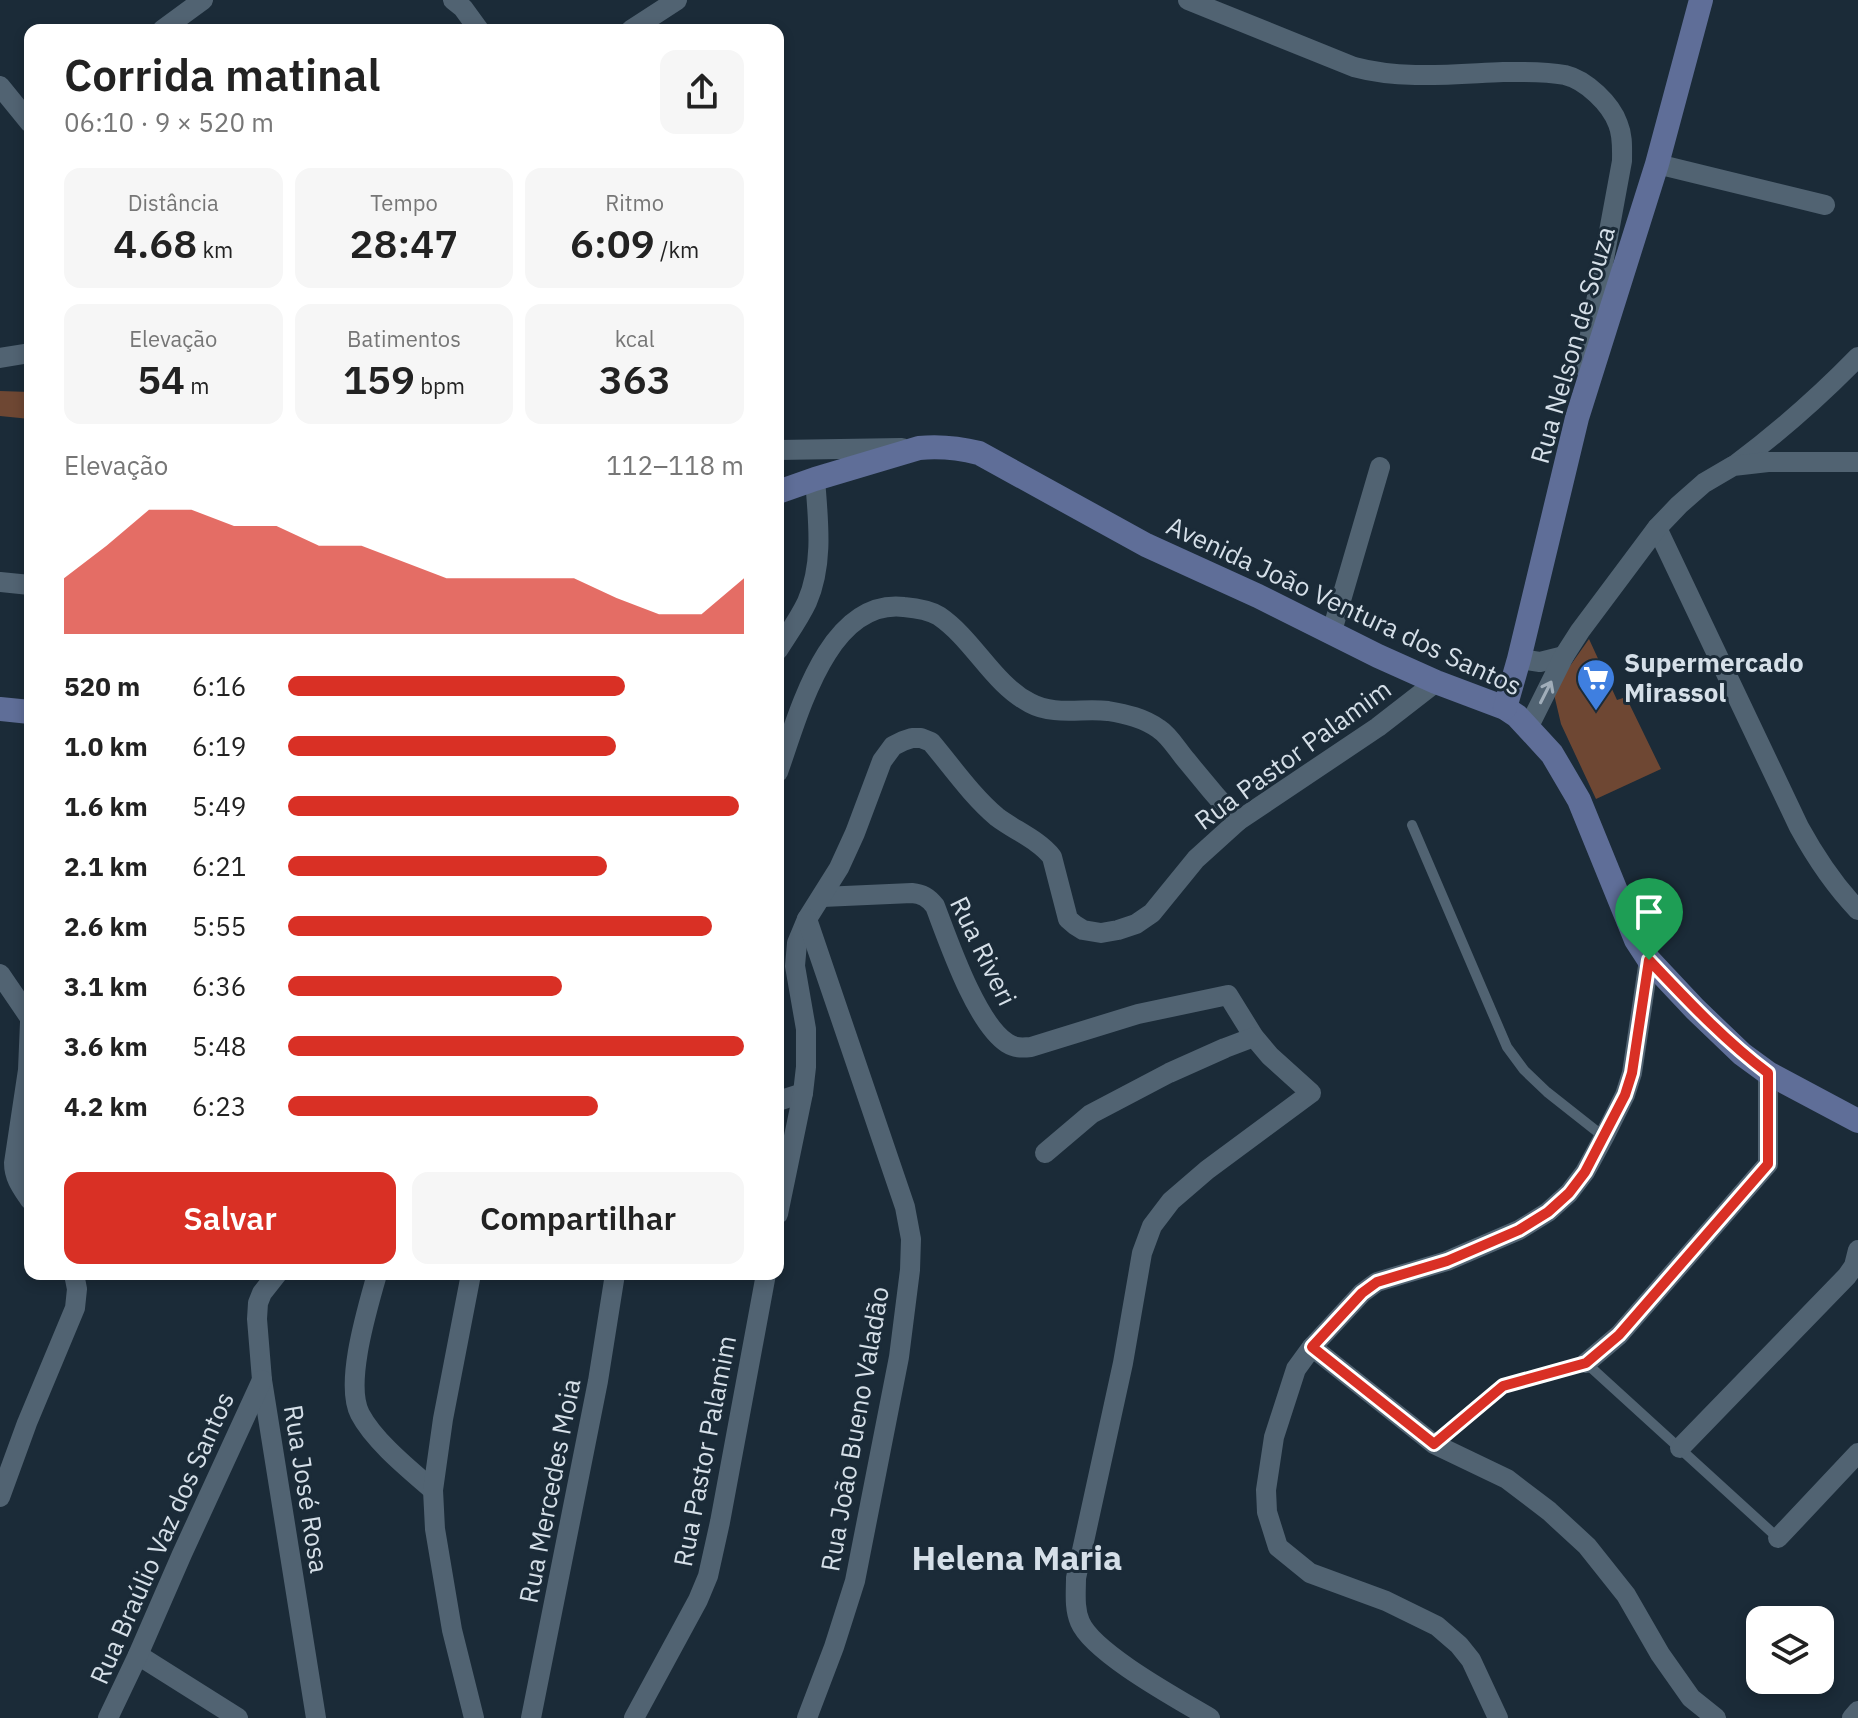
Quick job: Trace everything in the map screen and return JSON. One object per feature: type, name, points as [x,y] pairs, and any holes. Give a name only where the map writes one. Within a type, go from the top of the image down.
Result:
[{"type":"main road","name":"Rua Nelson de Souza","points":[[1505,708],[1577,418],[1657,164],[1701,0]]},
{"type":"main road","name":"Avenida João Ventura dos Santos","points":[[784,490],[919,448],[937,446],[979,453],[1146,545],[1332,631],[1378,656],[1505,708],[1517,716],[1552,754],[1579,800],[1636,940],[1649,960],[1742,1054],[1768,1073],[1858,1121]]},
{"type":"main road","points":[[0,709],[24,711]]},
{"type":"street","points":[[173,24],[203,0]]},
{"type":"street","points":[[453,0],[475,24]]},
{"type":"street","points":[[640,24],[677,0]]},
{"type":"street","points":[[1188,0],[1354,67],[1374,72],[1537,71],[1568,76],[1586,85],[1605,104],[1617,121],[1623,141],[1622,161],[1581,381],[1577,418]]},
{"type":"street","points":[[0,86],[24,116]]},
{"type":"street","points":[[1657,164],[1825,205]]},
{"type":"street","points":[[0,358],[24,354]]},
{"type":"street","points":[[1528,728],[1580,631],[1657,528],[1704,483],[1768,440],[1858,357]]},
{"type":"street","points":[[784,450],[919,448]]},
{"type":"street","points":[[1733,466],[1768,462],[1858,462]]},
{"type":"street","points":[[1332,631],[1380,467]]},
{"type":"street","points":[[784,640],[808,601],[815,578],[819,534],[815,479]]},
{"type":"street","points":[[1657,528],[1799,827],[1839,891],[1858,910]]},
{"type":"street","points":[[0,582],[24,584]]},
{"type":"street","points":[[784,756],[804,701],[836,638],[853,621],[871,611],[893,605],[918,608],[937,615],[972,646],[1002,683],[1033,705],[1052,710],[1122,713],[1162,730],[1238,821]]},
{"type":"street","points":[[1519,659],[1540,662],[1564,656]]},
{"type":"street","name":"Rua Pastor Palamim","points":[[784,1185],[806,1067],[806,1029],[795,966],[797,943],[807,919],[839,868],[882,761],[893,746],[912,738],[931,742],[994,815],[1052,857],[1068,919],[1083,930],[1101,933],[1136,924],[1152,913],[1196,859],[1238,821],[1378,727],[1436,682]]},
{"type":"street","name":"Rua Riveri","points":[[822,897],[912,893],[929,898],[981,1012],[1000,1038],[1018,1048],[1031,1047],[1138,1014],[1228,995],[1254,1037]]},
{"type":"street","name":"Rua João Bueno Valadão","points":[[807,919],[905,1207],[911,1239],[899,1357],[855,1581],[807,1718]]},
{"type":"street","points":[[1498,1718],[1471,1660],[1437,1626],[1386,1601],[1310,1573],[1278,1547],[1267,1512],[1266,1490],[1274,1437],[1296,1369],[1362,1293],[1377,1282],[1447,1261],[1519,1230],[1548,1212],[1569,1193],[1585,1172],[1625,1095],[1632,1073],[1649,960]]},
{"type":"street","points":[[0,974],[24,1011]]},
{"type":"street","points":[[1045,1153],[1091,1114],[1169,1073],[1254,1037],[1311,1093],[1207,1170],[1171,1201],[1152,1226],[1142,1253],[1123,1363],[1076,1578],[1076,1605],[1087,1636],[1107,1653],[1210,1718]]},
{"type":"street","points":[[1586,1363],[1619,1335],[1768,1164],[1768,1073]]},
{"type":"street","points":[[784,1099],[803,1093]]},
{"type":"street","points":[[24,1097],[14,1171],[24,1191]]},
{"type":"street","points":[[1680,1448],[1847,1276],[1854,1266],[1858,1250]]},
{"type":"street","points":[[0,1497],[75,1308],[75,1280]]},
{"type":"street","name":"Rua José Rosa","points":[[272,1280],[258,1303],[262,1380],[316,1718]]},
{"type":"street","points":[[375,1280],[354,1375],[355,1398],[360,1414],[373,1431],[433,1490]]},
{"type":"street","points":[[470,1280],[443,1419],[433,1490],[435,1529],[452,1630],[474,1718]]},
{"type":"street","name":"Rua Mercedes Moia","points":[[531,1718],[595,1395],[614,1280]]},
{"type":"street","name":"Rua Pastor Palamim","points":[[634,1718],[708,1576],[765,1280]]},
{"type":"street","points":[[1312,1347],[1434,1444],[1507,1479],[1549,1511],[1587,1546],[1626,1595],[1660,1654],[1691,1698],[1716,1718]]},
{"type":"street","name":"Rua Braúlio Vaz dos Santos","points":[[108,1718],[262,1380]]},
{"type":"street","points":[[1778,1538],[1858,1453]]},
{"type":"street","points":[[138,1655],[238,1718]]},
{"type":"street","points":[[1852,1718],[1858,1711]]},
{"type":"lane","points":[[1412,825],[1507,1047],[1524,1070],[1604,1137]]},
{"type":"lane","points":[[1434,1444],[1503,1386],[1586,1363],[1778,1538]]},
{"type":"building","points":[[0,391],[24,392],[24,418],[0,416]]},
{"type":"building","name":"Supermercado Mirassol","points":[[1589,639],[1617,700],[1626,697],[1661,769],[1596,799],[1561,724],[1553,690]]},
{"type":"place","name":"Supermercado Mirassol","points":[[1596,712]]},
{"type":"district","name":"Helena Maria","points":[[1017,1558]]},
{"type":"route","points":[[1649,960],[1742,1054],[1768,1073],[1768,1164],[1619,1335],[1586,1363],[1503,1386],[1434,1444],[1312,1347],[1362,1293],[1377,1282],[1447,1261],[1519,1230],[1548,1212],[1569,1193],[1585,1172],[1625,1095],[1639,1036],[1649,960]]}]
